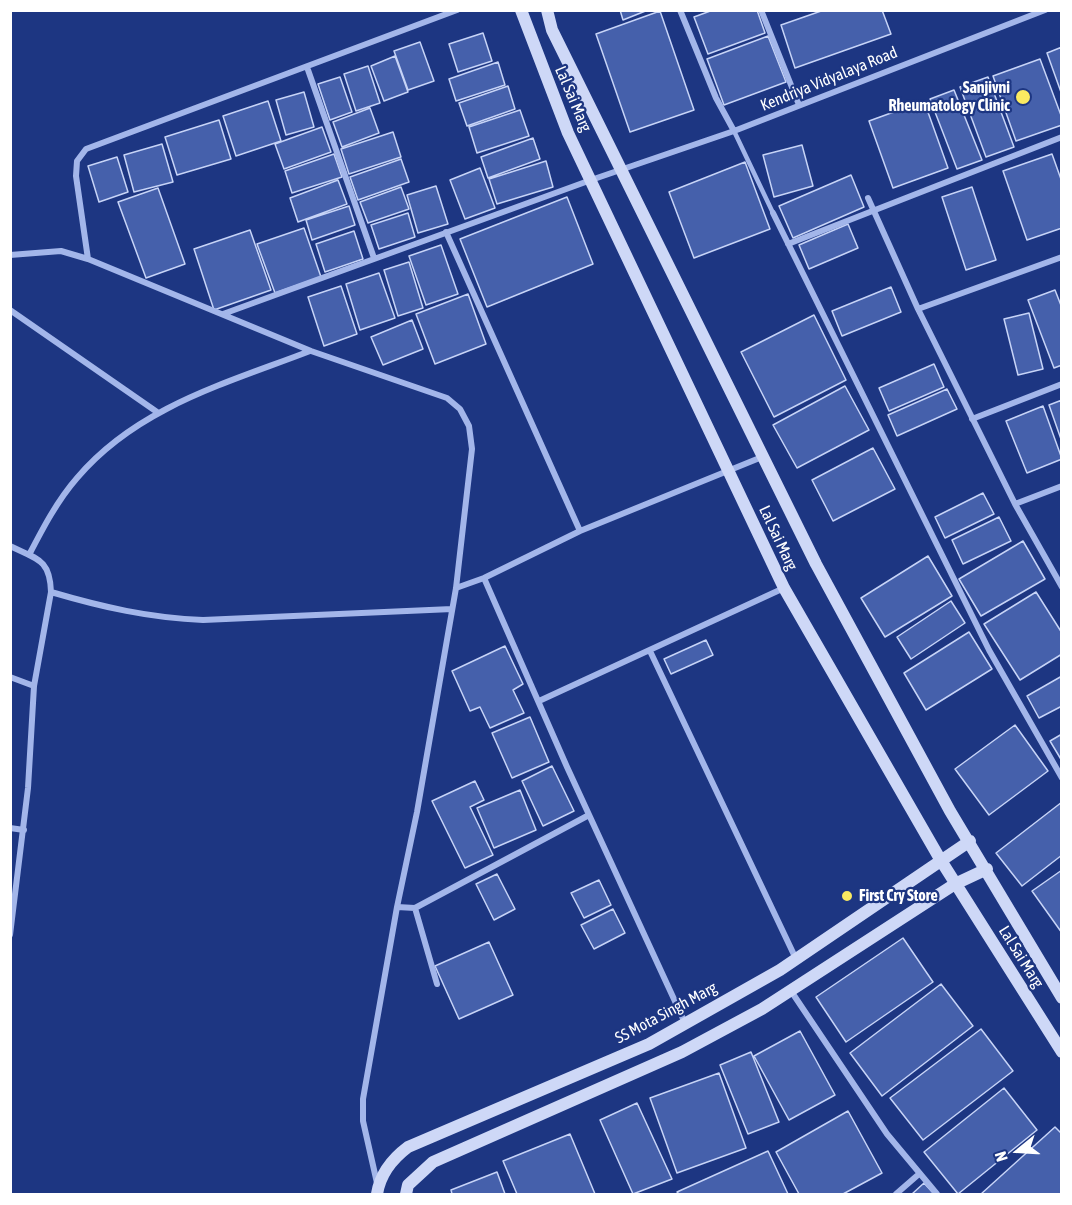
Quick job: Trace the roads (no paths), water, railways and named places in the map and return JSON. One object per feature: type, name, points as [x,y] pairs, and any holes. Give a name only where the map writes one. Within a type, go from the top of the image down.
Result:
[{"type":"street","points":[[88,259],[76,176],[77,161],[86,149],[457,10]]},
{"type":"street","name":"Lal Sai Marg","points":[[521,10],[568,133],[784,588],[940,859],[1062,1052]]},
{"type":"street","name":"Lal Sai Marg","points":[[547,10],[552,30],[816,564],[950,811],[987,869],[1062,998]]},
{"type":"street","points":[[680,10],[716,98],[734,131]]},
{"type":"street","points":[[762,10],[799,105]]},
{"type":"street","name":"Kendriya Vidyalaya Road","points":[[223,314],[591,180],[734,131],[1044,10]]},
{"type":"street","points":[[307,67],[374,258]]},
{"type":"street","points":[[788,244],[872,208],[1062,137]]},
{"type":"street","points":[[868,198],[918,309],[1014,504],[1062,587]]},
{"type":"street","points":[[773,213],[989,650],[1062,778]]},
{"type":"street","points":[[446,232],[580,531]]},
{"type":"street","points":[[10,255],[61,251],[88,259],[311,351],[447,398],[460,409],[469,426],[472,449],[456,588],[363,1099],[363,1121],[377,1190]]},
{"type":"street","points":[[918,309],[1062,257]]},
{"type":"street","points":[[10,310],[157,412]]},
{"type":"street","points":[[29,555],[50,514],[77,478],[120,436],[157,412],[311,351]]},
{"type":"street","points":[[972,419],[1062,384]]},
{"type":"street","points":[[456,588],[484,578],[580,531],[762,457]]},
{"type":"street","points":[[1014,504],[1062,486]]},
{"type":"street","points":[[10,546],[40,560],[48,567],[51,592],[34,686],[24,830],[10,935]]},
{"type":"street","points":[[484,578],[685,1024]]},
{"type":"street","points":[[539,701],[784,588]]},
{"type":"street","points":[[51,592],[129,613],[184,619],[452,609]]},
{"type":"street","points":[[650,651],[796,959]]},
{"type":"street","points":[[10,677],[34,686]]},
{"type":"street","points":[[397,907],[415,908],[589,815]]},
{"type":"street","points":[[10,828],[24,830]]},
{"type":"street","name":"SS Mota Singh Marg","points":[[377,1190],[392,1160],[408,1147],[649,1044],[796,959],[940,859],[970,841]]},
{"type":"street","points":[[406,1194],[408,1185],[433,1162],[682,1052],[762,1009],[956,884],[987,869]]},
{"type":"street","points":[[415,908],[437,984]]},
{"type":"street","points":[[790,989],[887,1134],[938,1194]]},
{"type":"street","points":[[896,1194],[919,1174]]},
{"type":"lane","points":[[734,131],[773,213]]},
{"type":"place","name":"Sanjivni Rheumatology Clinic","points":[[1023,97]]},
{"type":"place","name":"First Cry Store","points":[[847,896]]}]
